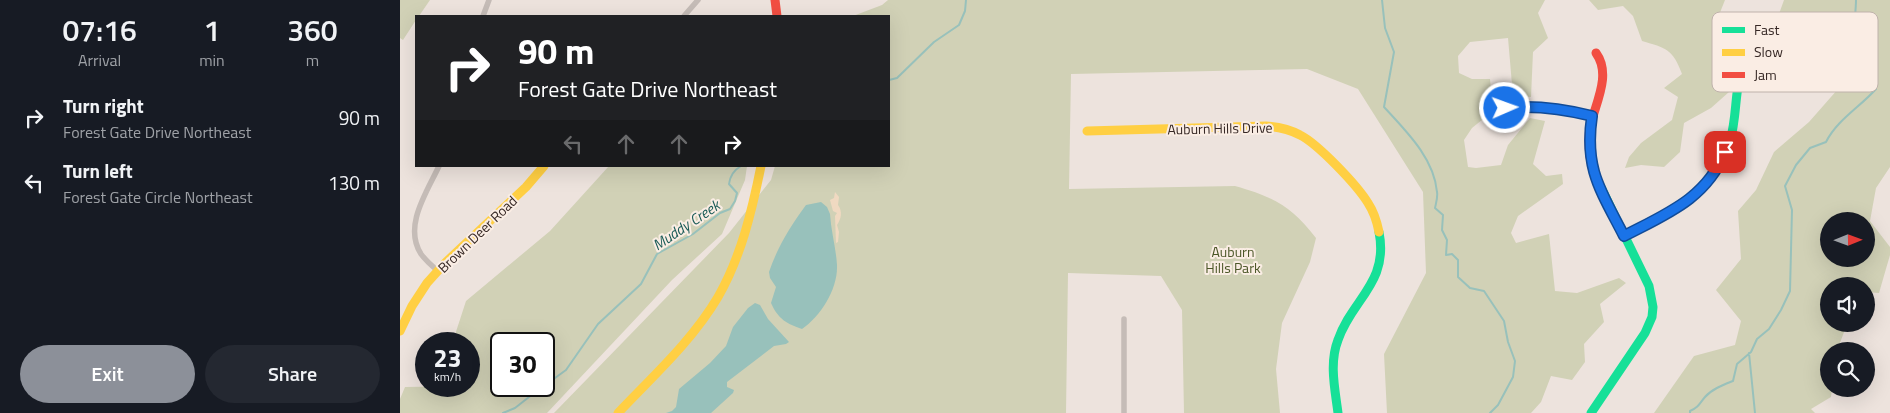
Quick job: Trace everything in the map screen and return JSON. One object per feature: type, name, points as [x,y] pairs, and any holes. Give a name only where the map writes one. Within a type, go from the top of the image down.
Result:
[{"type":"street","points":[[483,15],[490,0]]},
{"type":"street","points":[[685,15],[698,0]]},
{"type":"street","points":[[775,0],[777,15]]},
{"type":"street","points":[[1591,413],[1645,333],[1652,317],[1653,299],[1649,286],[1596,180],[1592,168],[1590,151],[1592,116],[1603,78],[1601,60],[1596,53]]},
{"type":"street","points":[[1624,236],[1680,207],[1696,195],[1710,179],[1721,162],[1729,142],[1736,92]]},
{"type":"street","points":[[1505,108],[1537,107],[1578,112],[1592,116]]},
{"type":"street","name":"Auburn Hills Drive","points":[[1087,131],[1266,126],[1282,128],[1299,134],[1315,143],[1363,196],[1373,212],[1378,225],[1380,254],[1377,270],[1370,288],[1344,325],[1335,348],[1334,373],[1338,413]]},
{"type":"street","points":[[438,271],[420,253],[414,232],[417,214],[439,167]]},
{"type":"street","name":"Brown Deer Road","points":[[400,332],[416,298],[438,271],[472,236],[523,191],[543,167]]},
{"type":"street","points":[[618,413],[679,350],[718,296],[742,244],[761,167]]},
{"type":"street","points":[[1124,319],[1124,413]]},
{"type":"green space","points":[[400,0],[430,0],[420,15],[415,15],[415,22],[403,40],[400,38]]},
{"type":"green space","name":"Auburn Hills Park","points":[[888,0],[1545,0],[1538,13],[1548,38],[1533,52],[1531,97],[1513,96],[1508,38],[1470,42],[1458,56],[1459,73],[1472,79],[1490,79],[1493,111],[1472,128],[1464,140],[1468,167],[1501,165],[1508,145],[1530,118],[1545,121],[1533,164],[1546,176],[1562,174],[1563,184],[1518,216],[1511,233],[1516,243],[1549,234],[1555,291],[1577,293],[1619,278],[1626,283],[1600,304],[1604,322],[1584,344],[1585,362],[1572,380],[1551,376],[1541,402],[1531,413],[1387,413],[1384,354],[1426,273],[1423,192],[1358,89],[1307,69],[1071,74],[1069,189],[1235,186],[1261,194],[1281,204],[1290,210],[1316,238],[1310,262],[1282,323],[1276,369],[1280,413],[1184,413],[1182,310],[1161,276],[1068,273],[1066,413],[554,413],[729,233],[771,180],[775,167],[890,167],[890,15],[856,15],[882,5]]},
{"type":"green space","points":[[1589,0],[1725,0],[1720,12],[1712,12],[1712,92],[1729,92],[1711,108],[1684,123],[1680,152],[1664,167],[1641,165],[1625,168],[1629,157],[1641,143],[1672,120],[1678,97],[1664,88],[1682,74],[1679,66],[1668,51],[1642,41],[1633,16],[1623,6],[1598,10]]},
{"type":"green space","points":[[1784,0],[1890,0],[1890,167],[1876,188],[1872,212],[1820,212],[1820,268],[1875,268],[1875,228],[1890,247],[1890,255],[1879,293],[1875,293],[1875,277],[1820,277],[1820,332],[1844,332],[1840,342],[1820,342],[1820,397],[1831,397],[1811,409],[1815,413],[1654,413],[1694,356],[1735,345],[1741,321],[1716,290],[1741,259],[1738,211],[1756,190],[1774,152],[1809,122],[1835,92],[1878,92],[1878,12],[1780,12]]},
{"type":"green space","points":[[608,167],[747,167],[745,180],[722,234],[672,280],[547,413],[400,413],[400,399],[405,387],[415,387],[415,397],[480,397],[480,332],[456,332],[466,301],[550,231]]},
{"type":"sand","points":[[835,192],[839,197],[838,205],[841,213],[837,225],[839,232],[838,242],[836,243],[835,216],[837,213],[833,211],[830,200],[834,198]]},
{"type":"water","points":[[821,202],[827,207],[830,214],[837,274],[835,283],[822,309],[802,329],[784,320],[774,309],[771,303],[776,287],[770,278],[769,272],[785,237],[806,205]]},
{"type":"water","points":[[755,303],[760,305],[768,319],[789,342],[774,346],[727,382],[727,387],[734,390],[733,393],[711,413],[666,413],[676,407],[679,389],[710,363],[726,346],[733,327],[748,308]]},
{"type":"waterway","name":"Muddy Creek","points":[[890,80],[897,78],[934,42],[959,25],[965,11],[966,0]]},
{"type":"waterway","points":[[1382,0],[1385,28],[1394,52],[1384,107],[1425,156],[1435,180],[1437,194],[1435,208],[1443,215],[1442,230],[1447,240],[1446,255],[1452,254],[1458,260],[1458,277],[1470,288],[1484,291],[1504,321],[1508,342],[1515,361],[1513,377],[1498,405],[1490,413]]},
{"type":"waterway","points":[[1855,12],[1856,0]]},
{"type":"waterway","points":[[1690,413],[1711,392],[1733,381],[1737,364],[1751,352],[1757,339],[1769,329],[1790,291],[1792,210],[1785,186],[1796,165],[1810,148],[1826,142],[1842,120],[1873,92]]},
{"type":"waterway","name":"Muddy Creek","points":[[555,378],[566,370],[598,324],[641,284],[657,254],[693,234],[720,213],[730,209],[737,193],[729,184],[734,171],[740,167]]},
{"type":"waterway","points":[[1749,353],[1755,413]]},
{"type":"waterway","name":"Muddy Creek","points":[[503,413],[515,408],[529,397]]},
{"type":"traffic: fast","points":[[1624,235],[1688,199],[1713,174],[1723,159],[1730,141],[1737,92]]},
{"type":"traffic: fast","points":[[1591,413],[1645,333],[1652,317],[1653,307],[1649,286],[1594,173]]},
{"type":"traffic: fast","points":[[1338,413],[1333,367],[1335,349],[1344,326],[1368,290],[1379,265],[1381,250],[1379,232]]},
{"type":"traffic: slow","points":[[1087,131],[1266,126],[1292,131],[1317,147],[1363,195],[1372,210],[1379,232]]},
{"type":"traffic: slow","points":[[400,331],[412,306],[427,283],[445,263],[526,187],[543,167]]},
{"type":"traffic: slow","points":[[618,413],[684,343],[718,297],[733,266],[745,233],[761,167]]},
{"type":"traffic: jam","points":[[775,0],[777,15]]},
{"type":"traffic: jam","points":[[1594,173],[1590,156],[1589,132],[1601,90],[1603,71],[1596,53]]},
{"type":"route","points":[[1505,108],[1537,107],[1578,112],[1592,116],[1590,129],[1592,168],[1624,236],[1680,207],[1696,195],[1710,179],[1725,152]]}]
